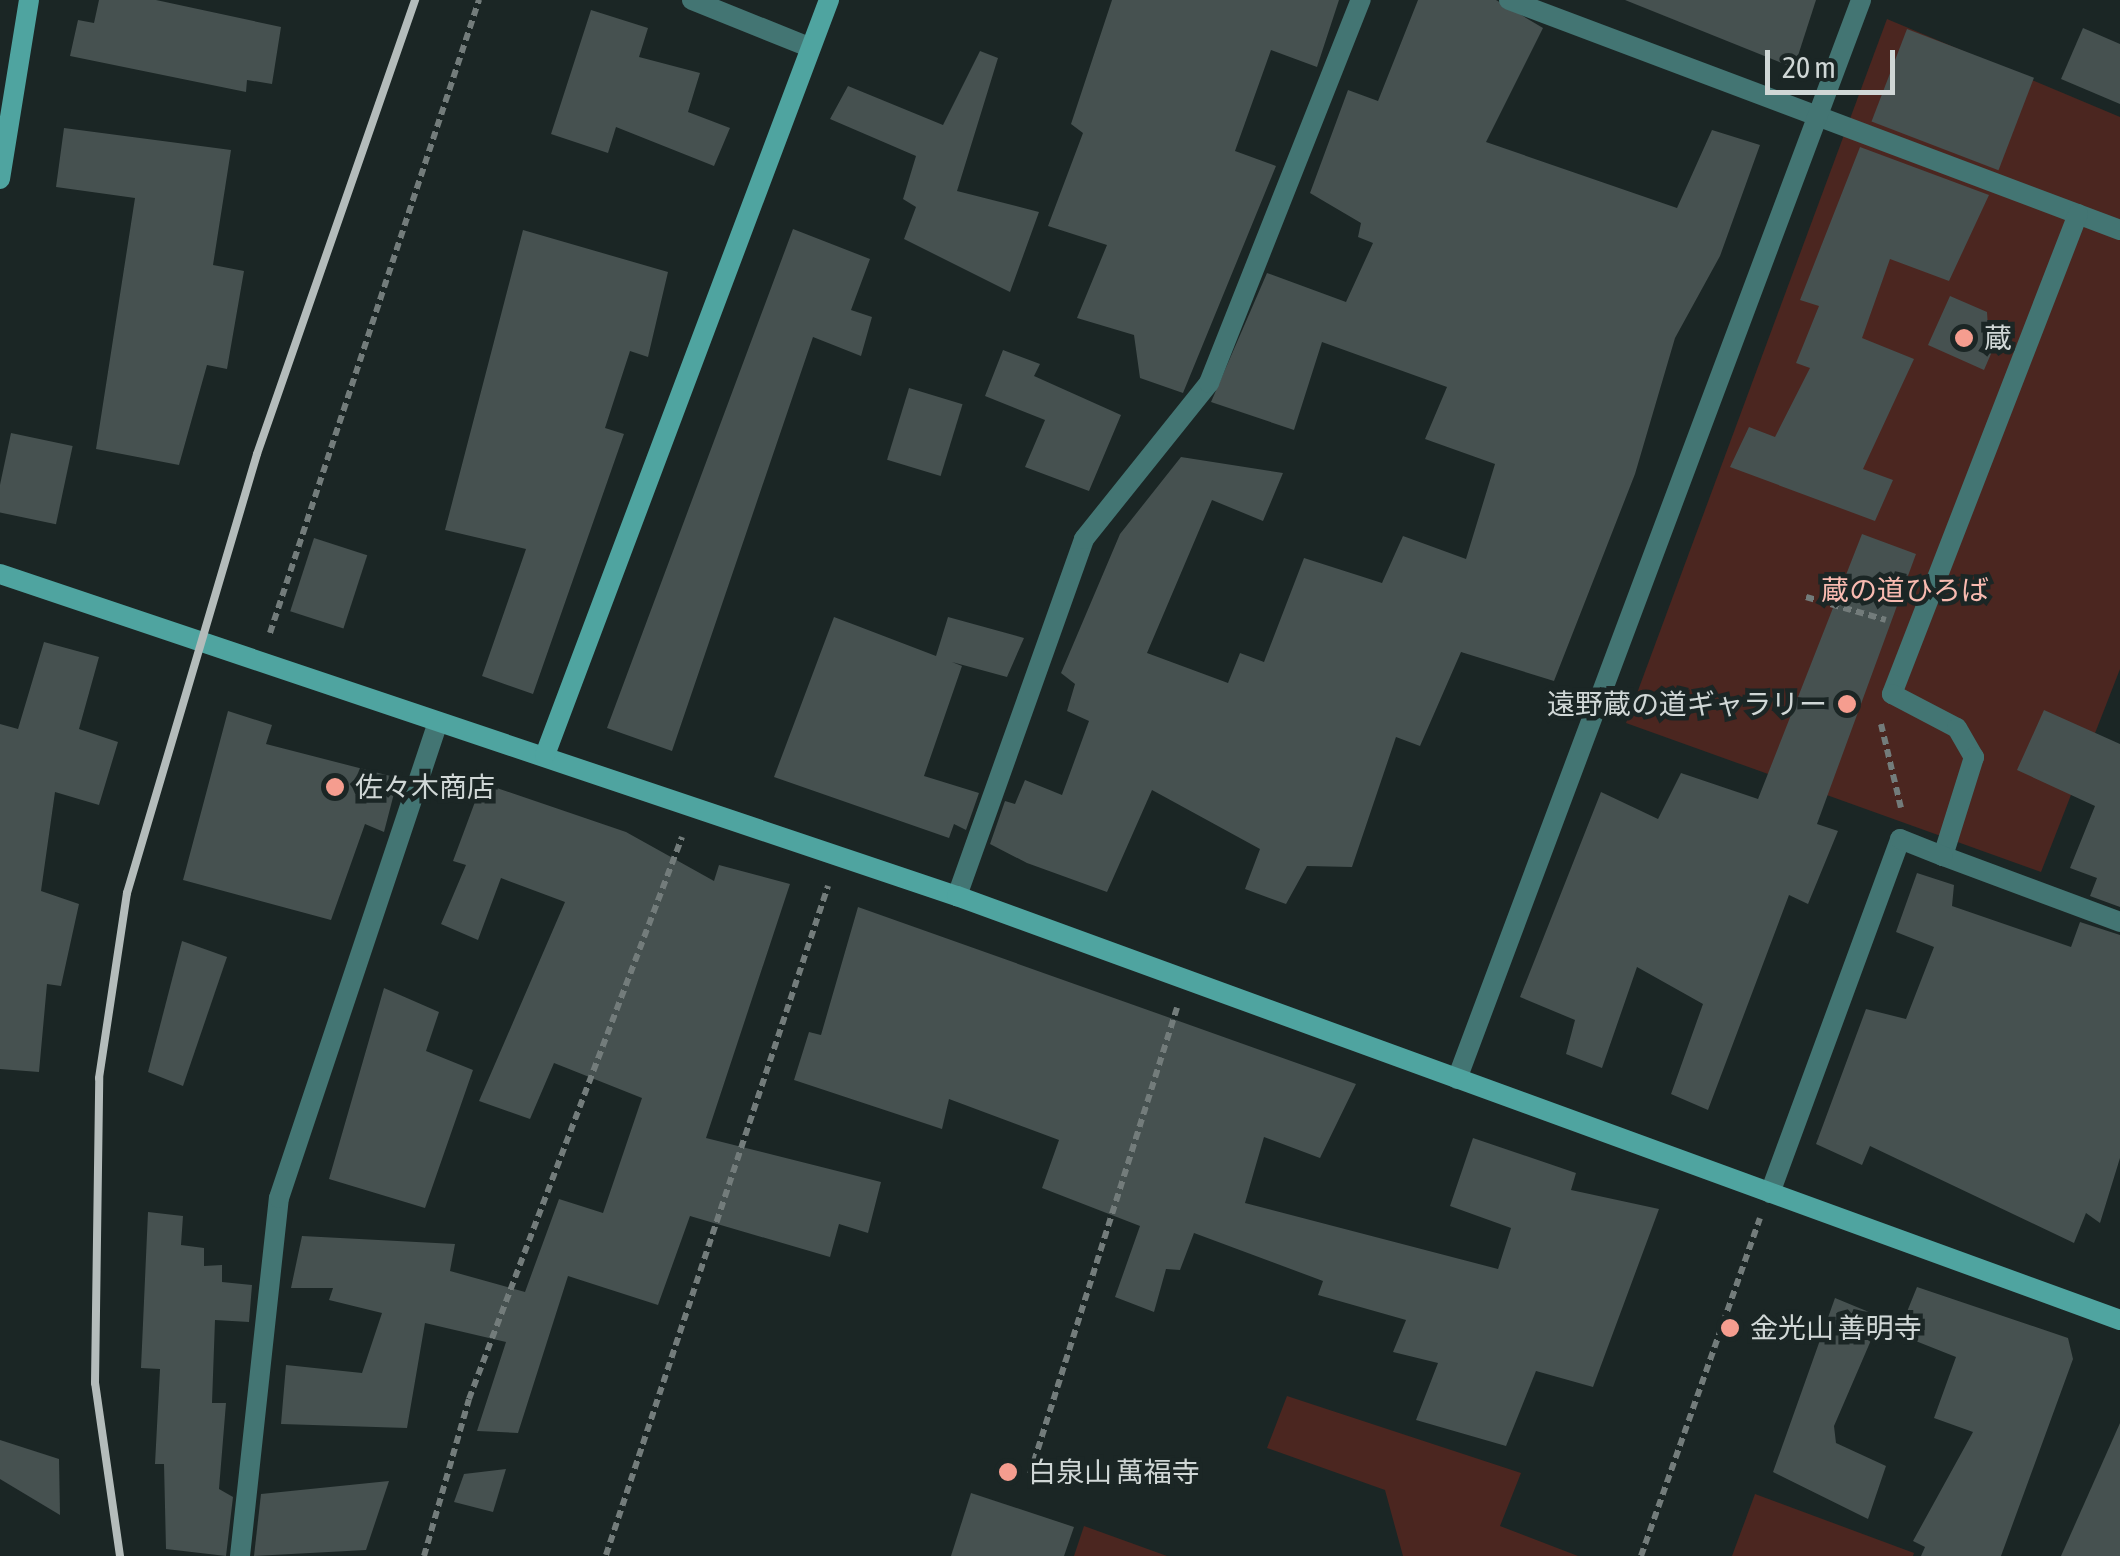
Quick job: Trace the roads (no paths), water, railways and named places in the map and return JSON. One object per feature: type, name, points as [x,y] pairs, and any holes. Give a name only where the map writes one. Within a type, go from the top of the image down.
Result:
[{"type":"street","points":[[0,178],[28,0]]},
{"type":"street","points":[[692,0],[809,46]]},
{"type":"street","points":[[545,755],[829,0]]},
{"type":"street","points":[[957,896],[1084,539],[1208,383],[1361,0]]},
{"type":"street","points":[[1510,0],[1819,112],[2120,230]]},
{"type":"street","points":[[1456,1079],[1861,0]]},
{"type":"street","points":[[1943,856],[1974,757],[1958,728],[1892,694],[2078,214]]},
{"type":"street","points":[[0,574],[957,896],[2120,1320]]},
{"type":"street","points":[[240,1556],[279,1198],[438,722]]},
{"type":"street","points":[[1770,1193],[1900,839],[2120,922]]},
{"type":"railway","points":[[120,1556],[95,1383],[99,1078],[127,893],[257,454],[415,0]]},
{"type":"place","name":"蔵","points":[[1964,338]]},
{"type":"place","name":"遠野蔵の道ギャラリー","points":[[1847,704]]},
{"type":"place","name":"佐々木商店","points":[[335,787]]},
{"type":"place","name":"金光山 善明寺","points":[[1730,1328]]},
{"type":"place","name":"白泉山 萬福寺","points":[[1008,1472]]},
{"type":"park label","name":"蔵の道ひろば","points":[[1905,590]]}]
